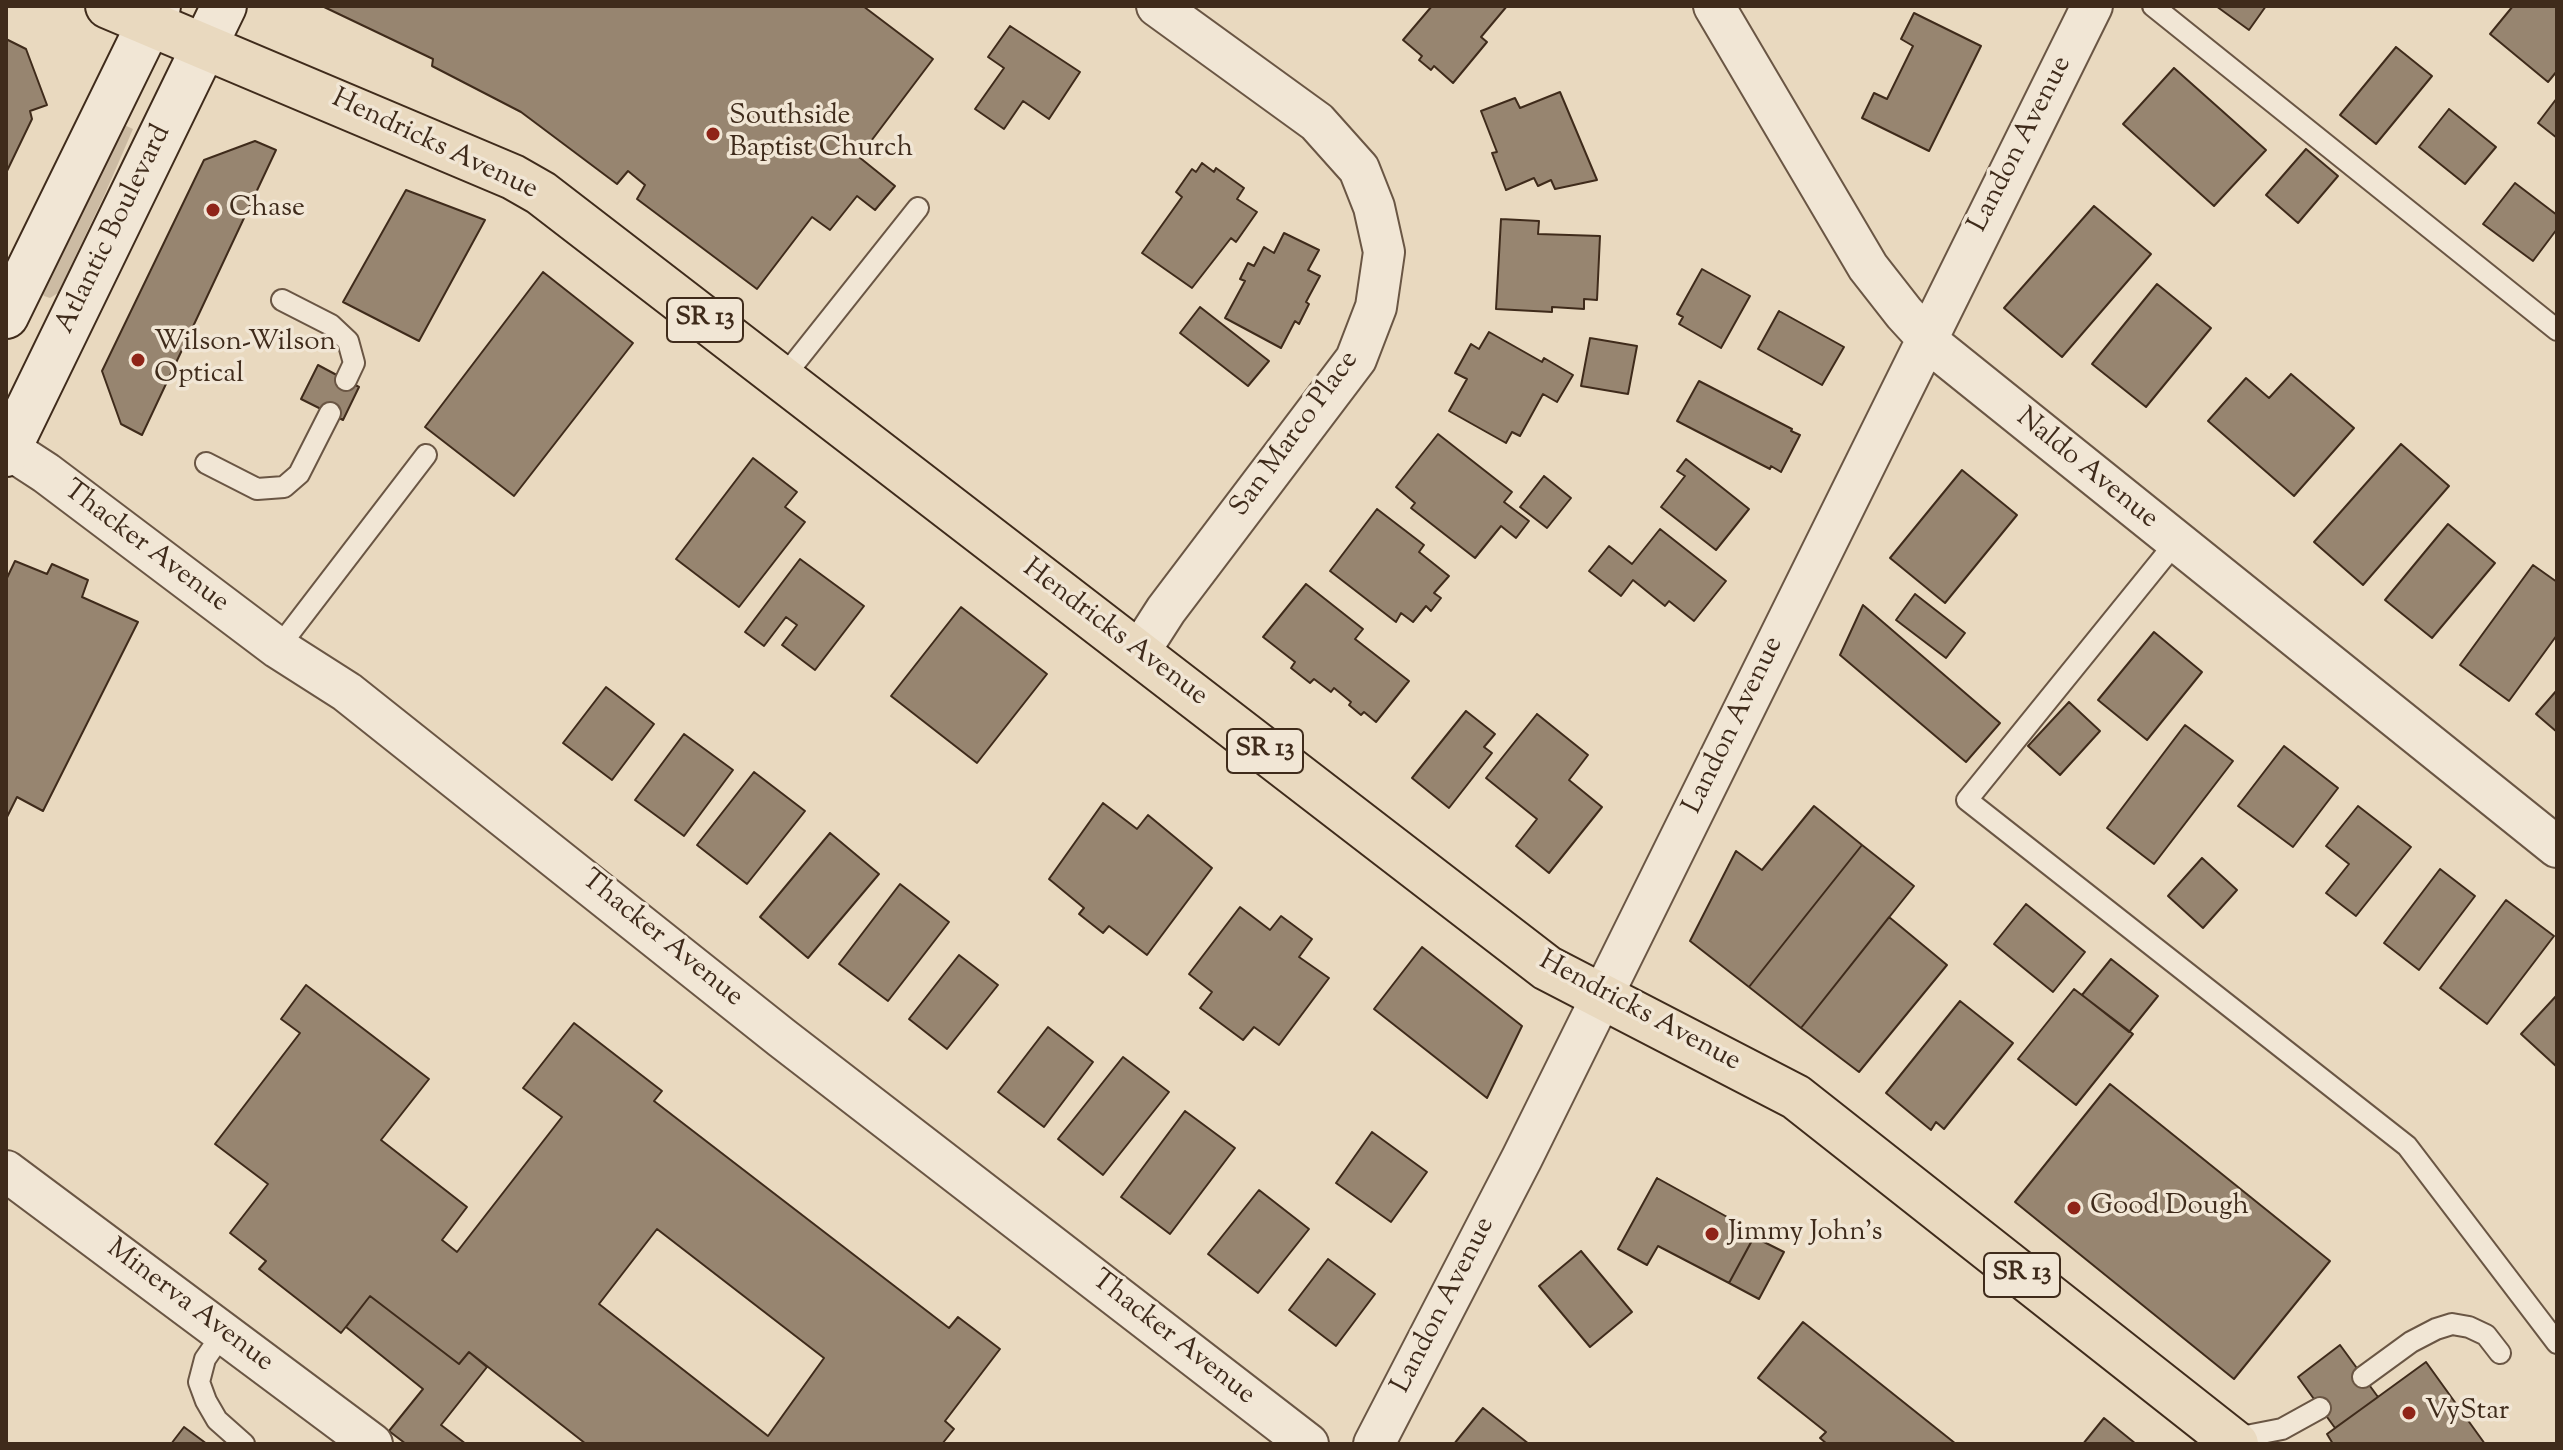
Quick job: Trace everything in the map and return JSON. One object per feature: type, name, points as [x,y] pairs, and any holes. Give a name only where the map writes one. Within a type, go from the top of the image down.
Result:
[{"type":"main road","name":"Hendricks Avenue","points":[[108,6],[154,14],[204,47],[527,185],[1547,968],[1796,1097],[2233,1442]]},
{"type":"main road","name":"Atlantic Boulevard","points":[[7,450],[224,6]]},
{"type":"main road","points":[[6,316],[154,14]]},
{"type":"street","name":"San Marco Place","points":[[1139,652],[1166,610],[1356,359],[1376,307],[1384,252],[1374,207],[1359,169],[1317,122],[1157,6]]},
{"type":"street","name":"Naldo Avenue","points":[[1714,6],[1860,254],[1926,338],[1971,379],[2557,847]]},
{"type":"street","name":"Landon Avenue","points":[[1374,1444],[1603,996],[2092,6]]},
{"type":"street","name":"Thacker Avenue","points":[[7,450],[46,473],[278,648],[347,692],[782,1038],[1308,1444]]},
{"type":"street","name":"Minerva Avenue","points":[[6,1171],[372,1444]]},
{"type":"lane","points":[[2153,6],[2557,330]]},
{"type":"lane","points":[[782,379],[918,208]]},
{"type":"lane","points":[[282,300],[331,325],[348,341],[354,363],[346,380]]},
{"type":"lane","points":[[206,463],[257,489],[284,487],[299,474],[330,413]]},
{"type":"lane","points":[[278,648],[426,455]]},
{"type":"lane","points":[[2176,542],[1967,800],[2407,1146],[2557,1343]]},
{"type":"lane","points":[[2363,1377],[2411,1342],[2452,1324],[2486,1335],[2500,1353]]},
{"type":"lane","points":[[223,1333],[205,1359],[199,1382],[217,1420],[244,1444]]},
{"type":"lane","points":[[2233,1442],[2282,1429],[2320,1408]]},
{"type":"shaded area","points":[[122,124],[133,129],[104,196],[58,293],[50,298],[44,296],[40,289]]},
{"type":"building","name":"Southside Baptist Church","points":[[322,6],[863,6],[933,59],[859,157],[895,186],[875,210],[857,196],[830,230],[812,217],[757,289],[637,199],[645,185],[628,171],[617,184],[521,112],[432,66],[433,59]]},
{"type":"building","points":[[1432,6],[1507,6],[1481,37],[1487,42],[1453,83],[1434,66],[1431,70],[1419,60],[1422,56],[1403,40]]},
{"type":"building","points":[[2216,6],[2266,6],[2249,30]]},
{"type":"building","points":[[2513,6],[2557,6],[2557,71],[2548,82],[2490,34]]},
{"type":"building","points":[[1914,13],[1981,46],[1929,151],[1862,118],[1874,93],[1887,99],[1913,46],[1901,39]]},
{"type":"building","points":[[1010,26],[1080,72],[1049,119],[1023,101],[1004,129],[975,109],[1004,68],[988,57]]},
{"type":"building","points":[[6,39],[26,49],[47,105],[30,111],[32,119],[6,173]]},
{"type":"building","points":[[2396,47],[2432,76],[2376,144],[2340,115]]},
{"type":"building","points":[[2174,68],[2266,150],[2214,206],[2123,124]]},
{"type":"building","points":[[1560,92],[1597,180],[1555,189],[1551,180],[1538,186],[1534,178],[1506,190],[1492,153],[1497,152],[1481,111],[1515,98],[1520,108]]},
{"type":"building","points":[[2557,98],[2557,138],[2538,123]]},
{"type":"building","points":[[2449,109],[2496,147],[2465,184],[2419,147]]},
{"type":"building","points":[[255,141],[276,150],[142,435],[121,424],[102,371],[204,160]]},
{"type":"building","points":[[2306,149],[2338,176],[2298,223],[2266,195]]},
{"type":"building","points":[[1202,163],[1214,172],[1216,168],[1244,188],[1237,199],[1257,212],[1236,242],[1231,238],[1192,288],[1142,253],[1182,197],[1176,192],[1192,169],[1196,172]]},
{"type":"building","points":[[2515,183],[2557,215],[2557,229],[2533,261],[2483,224]]},
{"type":"building","points":[[406,190],[485,220],[419,341],[343,302]]},
{"type":"building","points":[[2094,206],[2151,254],[2062,357],[2004,308]]},
{"type":"building","points":[[1501,219],[1539,221],[1538,234],[1600,236],[1597,300],[1584,299],[1584,309],[1552,307],[1552,312],[1496,309]]},
{"type":"building","points":[[1284,233],[1319,250],[1308,270],[1320,276],[1306,302],[1309,304],[1299,324],[1295,321],[1281,348],[1225,318],[1245,281],[1240,279],[1248,263],[1254,266],[1264,247],[1274,253]]},
{"type":"building","points":[[1702,269],[1750,296],[1721,348],[1679,324],[1683,317],[1677,314]]},
{"type":"building","points":[[543,272],[633,343],[514,496],[425,427]]},
{"type":"building","points":[[2157,284],[2211,328],[2146,407],[2092,364]]},
{"type":"building","points":[[1200,307],[1269,361],[1248,386],[1180,333]]},
{"type":"building","points":[[1779,311],[1844,347],[1822,385],[1758,349]]},
{"type":"building","points":[[1489,332],[1542,362],[1544,358],[1573,375],[1557,402],[1543,394],[1520,436],[1512,432],[1506,443],[1449,411],[1467,379],[1455,373],[1471,344],[1479,349]]},
{"type":"building","points":[[1590,338],[1637,346],[1628,394],[1581,386]]},
{"type":"building","points":[[318,365],[359,387],[343,420],[301,399]]},
{"type":"building","points":[[2291,374],[2354,428],[2294,496],[2208,421],[2246,378],[2269,398]]},
{"type":"building","points":[[1699,381],[1800,435],[1781,472],[1677,421]]},
{"type":"building","points":[[1438,434],[1512,492],[1504,502],[1529,521],[1516,538],[1501,526],[1475,558],[1411,508],[1415,503],[1396,487]]},
{"type":"building","points":[[2401,444],[2449,486],[2363,585],[2314,542]]},
{"type":"building","points":[[753,458],[797,492],[785,507],[805,522],[739,607],[676,559]]},
{"type":"building","points":[[1686,459],[1749,509],[1716,550],[1661,507],[1685,476],[1677,471]]},
{"type":"building","points":[[1962,470],[2017,515],[1945,603],[1890,558]]},
{"type":"building","points":[[1544,476],[1571,498],[1547,528],[1520,507]]},
{"type":"building","points":[[1377,509],[1424,545],[1419,552],[1449,576],[1434,593],[1441,598],[1431,611],[1426,606],[1413,622],[1401,613],[1396,622],[1330,571]]},
{"type":"building","points":[[2448,524],[2495,563],[2432,638],[2385,600]]},
{"type":"building","points":[[1660,529],[1726,581],[1694,621],[1669,601],[1665,606],[1633,580],[1621,596],[1589,571],[1609,546],[1632,564]]},
{"type":"building","points":[[800,559],[864,606],[815,670],[782,645],[797,625],[786,617],[764,646],[745,632]]},
{"type":"building","points":[[15,561],[47,574],[52,564],[88,580],[82,597],[138,622],[43,811],[17,797],[6,819],[6,580]]},
{"type":"building","points":[[2533,565],[2557,582],[2557,635],[2509,701],[2460,665]]},
{"type":"building","points":[[1306,584],[1363,629],[1355,639],[1409,681],[1376,722],[1364,712],[1361,715],[1334,688],[1331,692],[1314,679],[1310,683],[1291,668],[1295,662],[1263,637]]},
{"type":"building","points":[[1915,594],[1965,633],[1946,658],[1896,620]]},
{"type":"building","points":[[1863,605],[2000,723],[1966,762],[1840,655]]},
{"type":"building","points":[[961,607],[1047,674],[977,763],[891,696]]},
{"type":"building","points":[[2154,632],[2202,672],[2147,740],[2098,700]]},
{"type":"building","points":[[606,687],[654,724],[612,780],[563,743]]},
{"type":"building","points":[[2557,690],[2557,732],[2536,714]]},
{"type":"building","points":[[2069,702],[2100,731],[2060,775],[2028,746]]},
{"type":"building","points":[[1466,711],[1495,734],[1484,747],[1492,753],[1449,808],[1412,778]]},
{"type":"building","points":[[1537,714],[1588,755],[1569,780],[1602,807],[1549,873],[1516,846],[1537,819],[1486,778]]},
{"type":"building","points":[[2185,725],[2233,761],[2154,864],[2107,828]]},
{"type":"building","points":[[684,734],[733,770],[684,836],[635,800]]},
{"type":"building","points":[[2284,746],[2338,788],[2293,847],[2238,806]]},
{"type":"building","points":[[754,772],[805,811],[747,884],[697,845]]},
{"type":"building","points":[[1103,803],[1137,829],[1148,815],[1212,868],[1147,955],[1109,926],[1103,933],[1079,914],[1084,908],[1049,879]]},
{"type":"building","points":[[1814,806],[1862,845],[1749,987],[1690,941],[1736,851],[1762,870]]},
{"type":"building","points":[[2358,806],[2411,847],[2356,916],[2326,893],[2349,864],[2326,846]]},
{"type":"building","points":[[830,833],[879,874],[808,958],[760,917]]},
{"type":"building","points":[[1862,845],[1914,886],[1801,1028],[1749,987]]},
{"type":"building","points":[[2202,858],[2237,890],[2203,928],[2168,896]]},
{"type":"building","points":[[2440,869],[2475,896],[2419,970],[2384,943]]},
{"type":"building","points":[[900,884],[949,922],[888,1001],[839,964]]},
{"type":"building","points":[[2506,900],[2554,936],[2487,1024],[2440,988]]},
{"type":"building","points":[[2026,904],[2085,952],[2053,992],[1994,944]]},
{"type":"building","points":[[1240,907],[1270,930],[1281,916],[1312,939],[1299,957],[1329,978],[1279,1045],[1254,1027],[1243,1040],[1200,1008],[1212,992],[1189,974]]},
{"type":"building","points":[[1889,917],[1947,965],[1859,1072],[1801,1028]]},
{"type":"building","points":[[1422,947],[1522,1026],[1487,1098],[1374,1009]]},
{"type":"building","points":[[959,955],[998,985],[947,1049],[909,1019]]},
{"type":"building","points":[[2111,959],[2158,996],[2129,1032],[2082,995]]},
{"type":"building","points":[[306,985],[429,1079],[381,1140],[467,1207],[442,1240],[457,1252],[562,1117],[523,1088],[574,1023],[662,1091],[654,1101],[949,1328],[958,1317],[1000,1349],[945,1421],[954,1429],[942,1444],[586,1444],[469,1352],[459,1364],[370,1296],[341,1333],[259,1269],[266,1261],[230,1233],[268,1184],[215,1144],[300,1033],[281,1019]],"holes":[[[657,1229],[824,1358],[768,1436],[599,1304]]]},
{"type":"building","points":[[2074,989],[2133,1034],[2076,1105],[2018,1059]]},
{"type":"building","points":[[2557,995],[2557,1067],[2521,1034]]},
{"type":"building","points":[[1960,1001],[2013,1043],[1944,1129],[1936,1122],[1931,1130],[1886,1093]]},
{"type":"building","points":[[1048,1027],[1093,1062],[1044,1127],[998,1092]]},
{"type":"building","points":[[1123,1057],[1169,1092],[1103,1175],[1058,1139]]},
{"type":"building","points":[[2110,1084],[2330,1261],[2234,1379],[2015,1202]]},
{"type":"building","points":[[1185,1111],[1235,1148],[1170,1234],[1121,1197]]},
{"type":"building","points":[[1372,1132],[1427,1172],[1391,1222],[1336,1183]]},
{"type":"building","points":[[1657,1178],[1756,1233],[1729,1283],[1658,1246],[1647,1265],[1618,1249]]},
{"type":"building","points":[[1259,1190],[1309,1229],[1258,1293],[1208,1254]]},
{"type":"building","points":[[1754,1237],[1784,1252],[1759,1299],[1729,1283]]},
{"type":"building","points":[[1581,1251],[1632,1312],[1590,1347],[1539,1286]]},
{"type":"building","points":[[1328,1259],[1375,1294],[1336,1346],[1289,1310]]},
{"type":"building","points":[[370,1296],[459,1364],[469,1352],[487,1367],[441,1425],[466,1444],[406,1444],[389,1431],[423,1389],[346,1327]]},
{"type":"building","points":[[1803,1322],[1956,1444],[1827,1444],[1820,1438],[1826,1432],[1758,1378]]},
{"type":"building","points":[[2340,1345],[2378,1397],[2335,1428],[2298,1377]]},
{"type":"building","name":"VyStar","points":[[2426,1362],[2485,1444],[2333,1444],[2327,1434]]},
{"type":"building","points":[[1483,1408],[1529,1444],[1454,1444]]},
{"type":"building","points":[[2104,1418],[2136,1444],[2083,1444]]},
{"type":"building","points":[[184,1427],[207,1444],[171,1444]]},
{"type":"place","name":"Southside Baptist Church","points":[[713,134]]},
{"type":"place","name":"Chase","points":[[213,210]]},
{"type":"place","name":"Wilson-Wilson Optical","points":[[138,360]]},
{"type":"place","name":"Good Dough","points":[[2074,1208]]},
{"type":"place","name":"Jimmy John's","points":[[1712,1234]]},
{"type":"place","name":"VyStar","points":[[2409,1413]]}]
